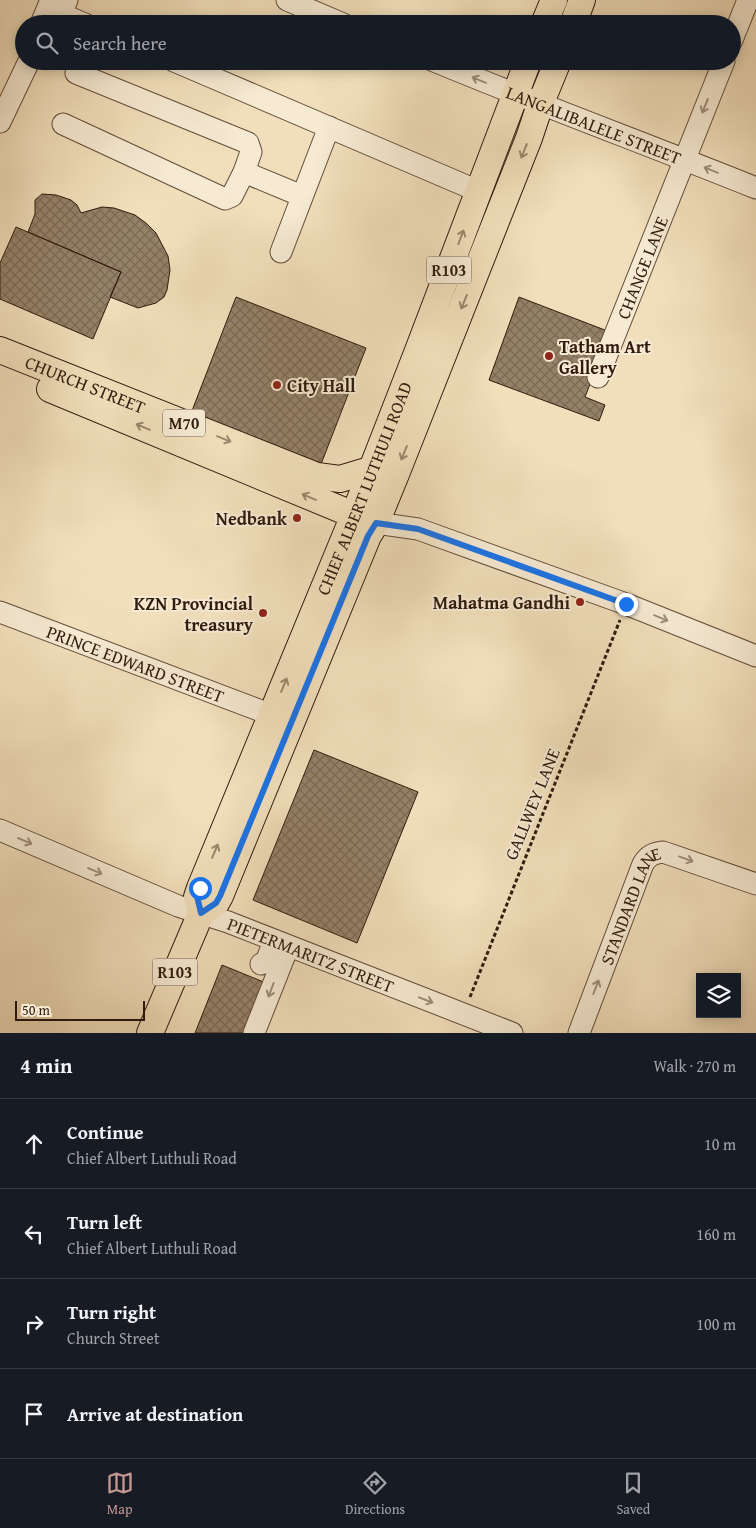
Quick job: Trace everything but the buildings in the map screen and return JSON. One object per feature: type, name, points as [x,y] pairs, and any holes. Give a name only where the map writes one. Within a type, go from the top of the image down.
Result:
[{"type":"main road","points":[[548,15],[554,0]]},
{"type":"main road","points":[[576,15],[582,0]]},
{"type":"main road","name":"CHIEF ALBERT LUTHULI ROAD","points":[[151,1033],[201,913],[216,903],[220,896],[368,536],[365,519],[370,470],[419,348],[524,70]]},
{"type":"main road","name":"CHIEF ALBERT LUTHULI ROAD","points":[[201,913],[197,896],[272,715],[365,519],[385,499],[530,138],[540,105],[554,70]]},
{"type":"main road","name":"CHURCH STREET","points":[[0,350],[317,476],[340,479],[370,470]]},
{"type":"main road","name":"CHURCH STREET","points":[[0,368],[365,519]]},
{"type":"street","points":[[287,0],[326,8]]},
{"type":"street","points":[[741,18],[748,0]]},
{"type":"street","points":[[51,10],[63,15]]},
{"type":"street","points":[[0,122],[25,70]]},
{"type":"street","points":[[195,70],[478,191]]},
{"type":"street","name":"LANGALIBALELE STREET","points":[[455,70],[514,95],[631,138],[756,188]]},
{"type":"street","name":"CHANGE LANE","points":[[598,377],[720,70]]},
{"type":"street","points":[[63,124],[225,199],[232,196],[244,172],[251,152],[248,143],[76,73]]},
{"type":"street","points":[[281,252],[329,127]]},
{"type":"street","points":[[244,172],[302,196]]},
{"type":"street","name":"CHURCH STREET","points":[[385,499],[418,529]]},
{"type":"street","name":"CHURCH STREET","points":[[365,519],[418,529],[626,604],[756,656]]},
{"type":"street","name":"PRINCE EDWARD STREET","points":[[0,612],[272,715]]},
{"type":"street","name":"PIETERMARITZ STREET","points":[[0,830],[178,906],[281,944],[470,1022],[512,1033]]},
{"type":"street","name":"STANDARD LANE","points":[[579,1033],[643,864],[648,858],[662,852],[756,884]]},
{"type":"street","points":[[261,964],[266,962],[281,944]]},
{"type":"street","points":[[254,1033],[281,944]]},
{"type":"path","name":"GALLWEY LANE","points":[[470,1022],[626,604]]},
{"type":"place","name":"Tatham Art Gallery","points":[[549,356]]},
{"type":"place","name":"City Hall","points":[[277,385]]},
{"type":"place","name":"Nedbank","points":[[297,518]]},
{"type":"place","name":"Mahatma Gandhi","points":[[580,602]]},
{"type":"place","name":"KZN Provincial treasury","points":[[263,613]]},
{"type":"route","points":[[200,888],[197,896],[201,913],[216,903],[220,896],[368,536],[376,523],[418,529],[626,604]]}]
